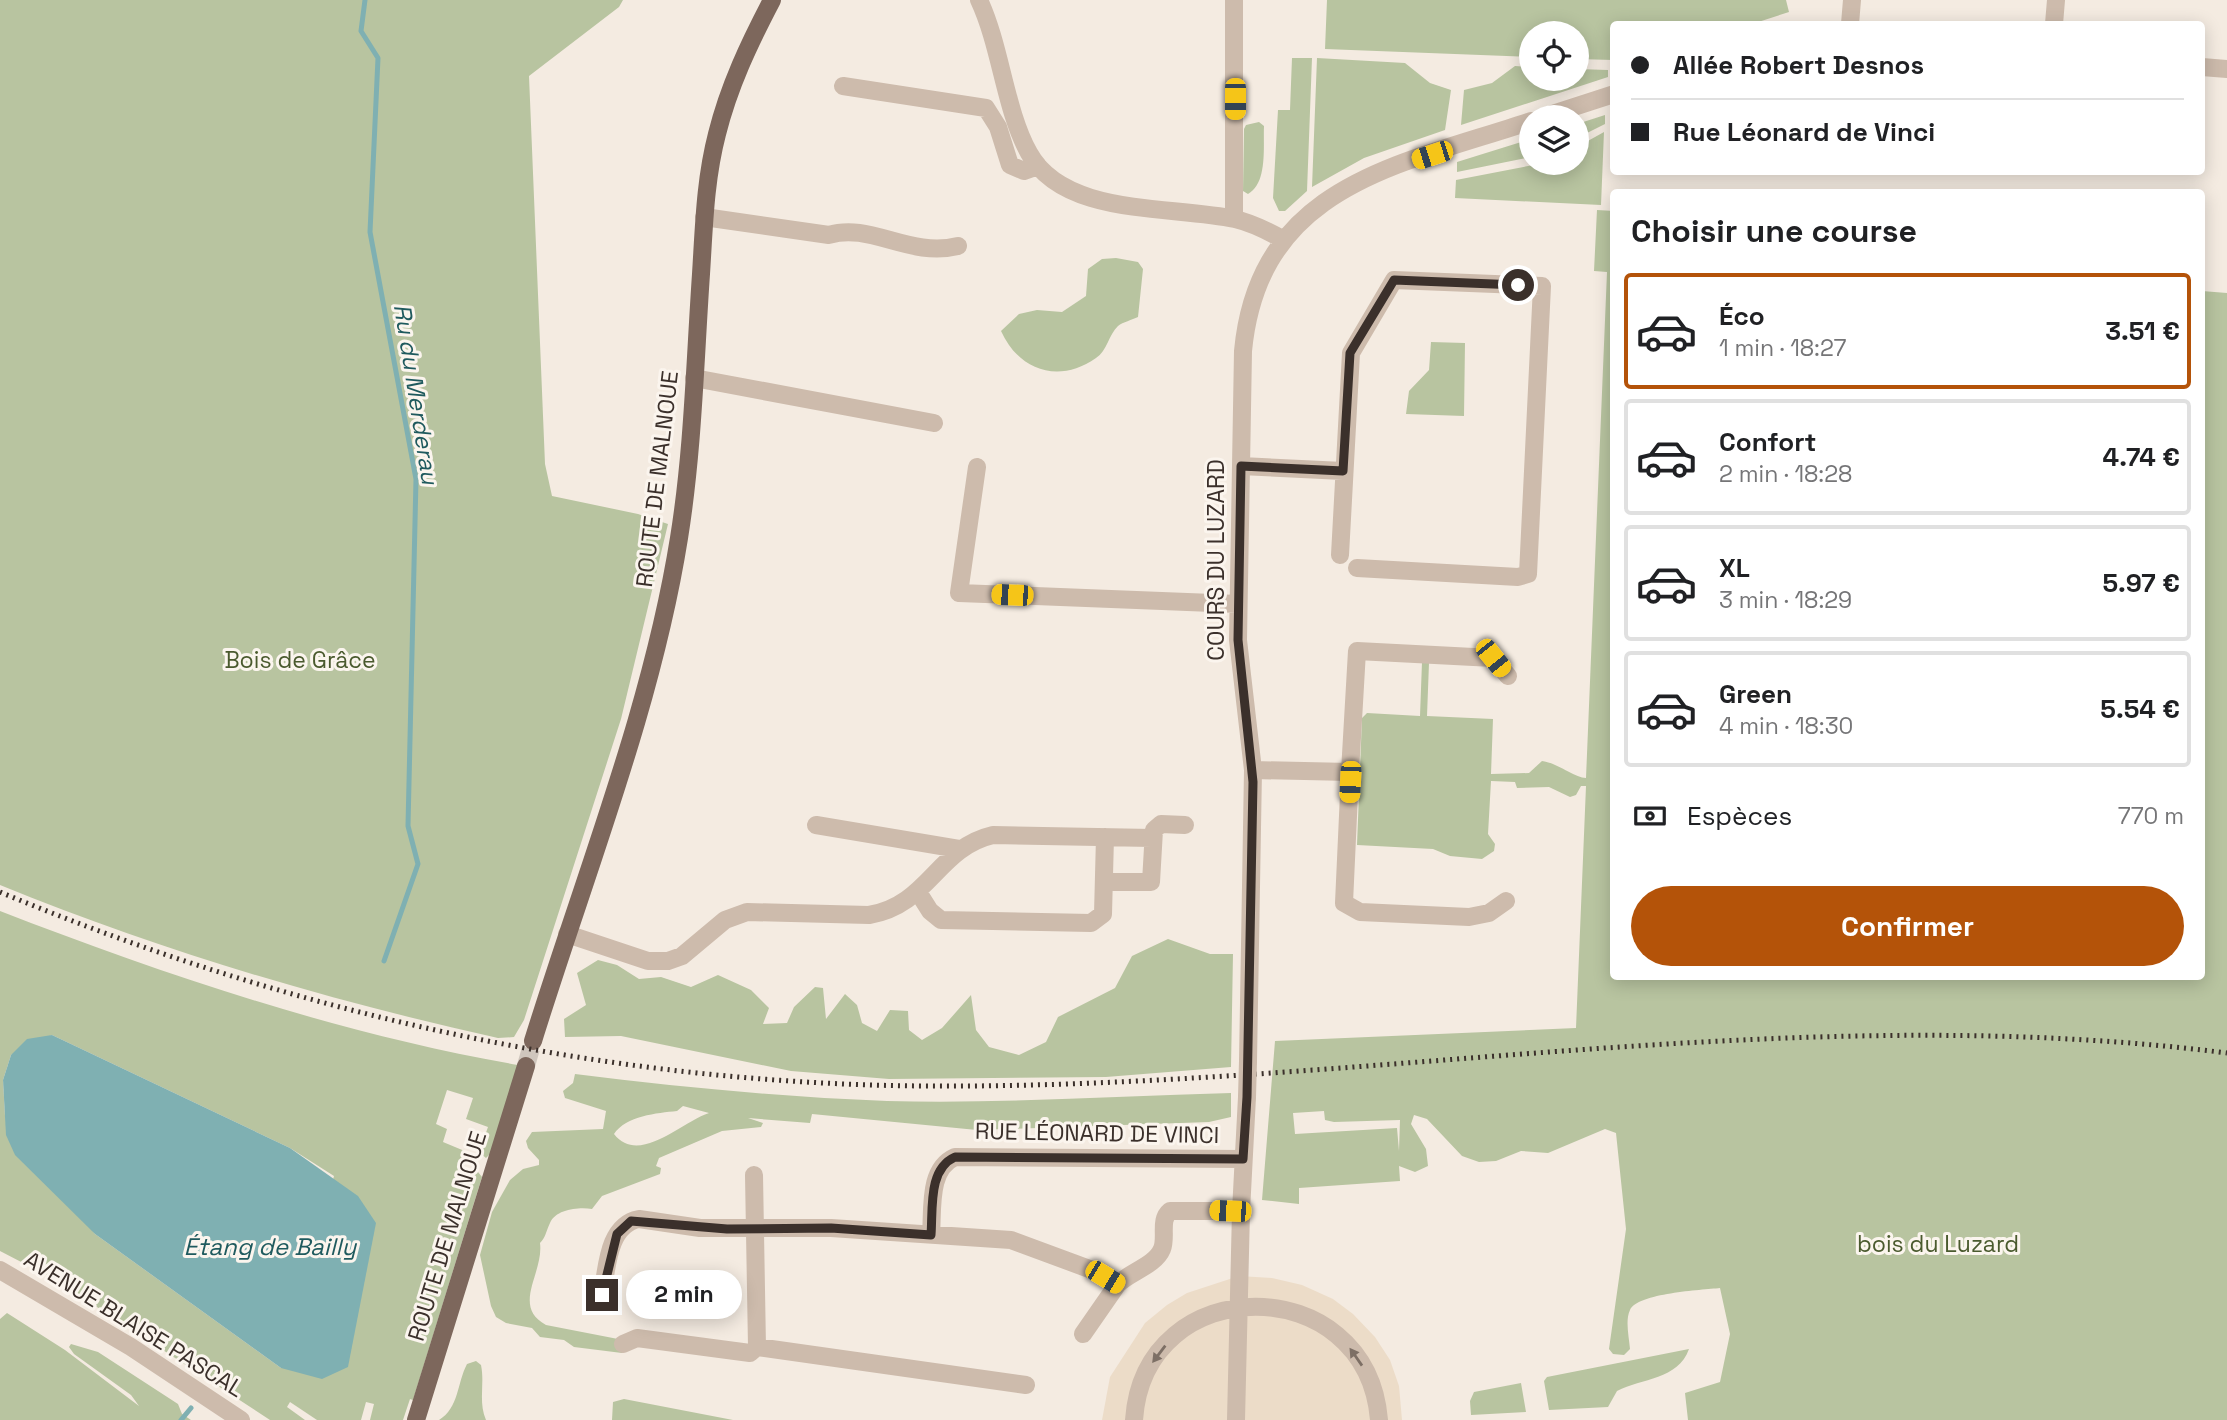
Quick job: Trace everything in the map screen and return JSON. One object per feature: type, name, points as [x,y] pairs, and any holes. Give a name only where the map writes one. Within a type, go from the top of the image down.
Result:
[{"type":"main road","name":"ROUTE DE MALNOUE","points":[[533,1041],[636,716],[668,599],[687,479],[704,217],[722,114],[740,64],[772,0]]},
{"type":"main road","name":"ROUTE DE MALNOUE","points":[[416,1420],[526,1066]]},
{"type":"street","points":[[979,0],[997,48],[1023,142],[1038,166],[1063,188],[1086,197],[1234,219],[1284,240]]},
{"type":"street","points":[[1234,0],[1234,219]]},
{"type":"street","points":[[1850,21],[1853,0]]},
{"type":"street","points":[[2054,21],[2056,0]]},
{"type":"street","points":[[2205,67],[2227,69]]},
{"type":"street","points":[[844,86],[986,108],[998,127],[1010,165],[1024,171],[1038,166]]},
{"type":"street","points":[[1580,105],[1610,95]]},
{"type":"street","name":"COURS DU LUZARD","points":[[1236,1420],[1248,1060],[1253,771],[1238,660],[1243,351],[1247,321],[1262,275],[1284,240],[1315,208],[1349,185],[1519,125]]},
{"type":"street","points":[[704,217],[829,235],[842,231],[878,236],[896,244],[940,250],[958,246]]},
{"type":"street","points":[[1340,555],[1350,353],[1394,280],[1542,286],[1528,574],[1518,577],[1357,568]]},
{"type":"street","points":[[694,378],[934,423]]},
{"type":"street","points":[[1241,466],[1343,471]]},
{"type":"street","points":[[977,467],[959,593],[1238,604]]},
{"type":"street","points":[[1506,901],[1489,913],[1469,917],[1360,912],[1344,903],[1357,651],[1493,658],[1508,677]]},
{"type":"street","points":[[1253,771],[1350,772]]},
{"type":"street","points":[[1105,881],[1151,882],[1154,830],[1161,824],[1185,825]]},
{"type":"street","points":[[816,825],[959,849]]},
{"type":"street","points":[[566,934],[648,961],[668,961],[682,956],[725,920],[747,912],[869,915],[902,906],[959,849],[974,839],[993,835],[1152,838]]},
{"type":"street","points":[[918,892],[930,911],[941,920],[1090,923],[1103,914],[1105,837]]},
{"type":"street","name":"RUE LÉONARD DE VINCI","points":[[931,1235],[937,1172],[943,1163],[955,1157],[1243,1159]]},
{"type":"street","points":[[624,1345],[637,1338],[750,1353],[757,1346],[754,1175]]},
{"type":"street","points":[[1083,1334],[1117,1285],[1156,1258],[1162,1249],[1164,1220],[1170,1211],[1241,1211]]},
{"type":"street","points":[[602,1295],[617,1234],[631,1221],[700,1228],[831,1228],[1025,1243],[1092,1270],[1117,1285]]},
{"type":"street","name":"AVENUE BLAISE PASCAL","points":[[0,1270],[131,1347],[241,1420]]},
{"type":"street","points":[[1134,1420],[1140,1387],[1161,1350],[1193,1322],[1225,1309],[1238,1307],[1288,1309],[1315,1320],[1331,1331],[1345,1343],[1368,1378],[1379,1420]]},
{"type":"street","points":[[757,1346],[1026,1385]]},
{"type":"green space","name":"Bois de Grâce","points":[[0,0],[623,0],[619,7],[529,76],[545,464],[552,496],[638,514],[668,524],[621,719],[524,1020],[514,1037],[498,1038],[434,1023],[246,972],[122,931],[0,885]]},
{"type":"green space","points":[[1327,0],[1786,0],[1789,12],[1761,21],[1610,21],[1610,60],[1589,59],[1589,21],[1519,21],[1519,57],[1325,49]]},
{"type":"green space","points":[[1292,58],[1312,58],[1307,191],[1285,211],[1279,211],[1273,198],[1278,110],[1290,110]]},
{"type":"green space","points":[[1317,58],[1405,63],[1430,83],[1451,90],[1445,130],[1364,158],[1312,187]]},
{"type":"green space","points":[[1515,66],[1519,66],[1519,91],[1565,91],[1461,125],[1464,90],[1492,83]]},
{"type":"green space","points":[[1589,69],[1608,70],[1608,77],[1589,83]]},
{"type":"green space","points":[[1605,115],[1605,124],[1589,132],[1589,120]]},
{"type":"green space","points":[[1259,122],[1264,126],[1262,173],[1259,182],[1248,194],[1243,191],[1244,129],[1246,125]]},
{"type":"green space","points":[[1604,132],[1601,205],[1455,198],[1456,180],[1519,168],[1519,175],[1589,175],[1589,140]]},
{"type":"green space","points":[[1519,143],[1519,159],[1457,172],[1457,162]]},
{"type":"green space","name":"bois du Luzard","points":[[1597,210],[1610,211],[1610,980],[2205,980],[2205,291],[2227,293],[2227,1420],[1688,1420],[1685,1393],[1720,1382],[1730,1334],[1720,1288],[1671,1293],[1635,1304],[1628,1319],[1630,1349],[1624,1355],[1613,1354],[1609,1349],[1626,1229],[1616,1133],[1605,1129],[1548,1153],[1521,1151],[1496,1161],[1479,1162],[1462,1156],[1427,1119],[1414,1115],[1411,1124],[1426,1149],[1428,1166],[1415,1172],[1399,1166],[1400,1181],[1299,1188],[1299,1204],[1262,1200],[1275,1041],[1576,1028],[1586,786],[1581,786],[1576,795],[1570,797],[1549,787],[1517,788],[1515,782],[1491,781],[1488,834],[1495,844],[1494,851],[1482,859],[1450,856],[1433,849],[1357,845],[1362,718],[1367,713],[1420,716],[1422,662],[1429,663],[1427,716],[1493,719],[1491,774],[1529,773],[1542,761],[1586,778],[1607,272],[1594,271]],"holes":[[[1324,1111],[1325,1120],[1400,1120],[1399,1151],[1397,1128],[1295,1134],[1293,1113]]]},
{"type":"green space","points":[[1116,258],[1138,262],[1143,269],[1138,317],[1118,326],[1100,355],[1082,366],[1054,371],[1029,364],[1018,356],[1001,331],[1019,314],[1037,310],[1062,312],[1086,296],[1088,269],[1102,259]]},
{"type":"green space","points":[[1431,342],[1465,343],[1464,416],[1406,414],[1409,391],[1429,370]]},
{"type":"green space","points":[[0,911],[255,1001],[386,1037],[518,1065],[490,1154],[486,1158],[479,1152],[488,1127],[466,1119],[473,1098],[447,1090],[436,1124],[447,1129],[443,1142],[467,1152],[464,1168],[478,1172],[482,1177],[413,1400],[410,1399],[403,1420],[370,1420],[374,1404],[366,1402],[361,1420],[317,1420],[290,1402],[287,1407],[305,1420],[270,1420],[54,1279],[0,1251]],"holes":[[[52,1035],[290,1148],[334,1176],[281,1368],[95,1234],[5,1116],[3,1080],[11,1055]]]},
{"type":"green space","points":[[1168,939],[1210,954],[1233,954],[1231,1067],[1106,1077],[889,1079],[791,1071],[621,1036],[565,1037],[564,1019],[586,1005],[577,973],[598,960],[617,965],[639,979],[661,977],[691,987],[718,975],[751,990],[769,1008],[763,1024],[787,1023],[794,1007],[815,987],[823,988],[826,1019],[845,994],[857,1005],[862,1023],[877,1031],[890,1010],[908,1011],[909,1030],[922,1040],[942,1028],[971,995],[976,1030],[989,1047],[1019,1055],[1046,1042],[1058,1017],[1115,988],[1132,956]]},
{"type":"green space","points":[[575,1074],[731,1091],[930,1102],[1231,1093],[1231,1117],[1209,1122],[977,1130],[812,1114],[810,1123],[748,1118],[763,1123],[761,1127],[722,1131],[659,1158],[656,1166],[661,1168],[660,1174],[602,1196],[592,1209],[562,1212],[550,1223],[540,1243],[538,1266],[531,1288],[531,1308],[536,1317],[546,1325],[618,1339],[625,1348],[622,1353],[574,1347],[564,1340],[540,1337],[532,1328],[506,1323],[496,1317],[480,1255],[492,1212],[510,1180],[523,1169],[539,1165],[539,1160],[528,1148],[526,1141],[532,1132],[603,1129],[606,1111],[565,1098],[563,1091],[573,1083]],"holes":[[[683,1106],[709,1113],[648,1144],[624,1143],[614,1134],[634,1119],[677,1111]]]},
{"type":"green space","points":[[7,1313],[65,1350],[139,1406],[131,1395],[74,1354],[69,1347],[71,1344],[98,1352],[178,1404],[182,1414],[191,1420],[0,1420],[0,1319]]},
{"type":"green space","points":[[1689,1349],[1677,1367],[1658,1377],[1617,1391],[1608,1407],[1549,1410],[1544,1381],[1547,1377]]},
{"type":"green space","points":[[476,1361],[481,1365],[482,1406],[486,1420],[439,1420],[446,1415],[454,1402],[467,1364]]},
{"type":"green space","points":[[1521,1383],[1526,1412],[1471,1415],[1470,1401],[1474,1392]]},
{"type":"green space","points":[[624,1399],[733,1420],[612,1420],[613,1402]]},
{"type":"shaded area","points":[[1239,1276],[1272,1278],[1302,1285],[1333,1299],[1353,1314],[1375,1337],[1390,1360],[1399,1386],[1402,1420],[1102,1420],[1110,1377],[1145,1323],[1187,1293]]},
{"type":"water","name":"Étang de Bailly","points":[[52,1035],[290,1148],[358,1196],[376,1223],[348,1367],[322,1379],[281,1368],[95,1234],[15,1155],[6,1135],[3,1080],[11,1055],[27,1039]]},
{"type":"waterway","name":"Ru du Merderau","points":[[365,0],[361,31],[378,58],[370,232],[416,479],[408,826],[418,864],[384,961]]},
{"type":"waterway","name":"Ru du Merderau","points":[[181,1420],[191,1408]]},
{"type":"tunnel","points":[[526,1066],[533,1041]]},
{"type":"railway","points":[[0,892],[111,935],[224,974],[338,1006],[454,1034],[571,1056],[688,1072],[807,1082],[926,1086],[1089,1083],[1740,1040],[1902,1035],[2065,1039],[2227,1053]]},
{"type":"route","points":[[602,1295],[617,1234],[631,1221],[639,1219],[700,1228],[831,1228],[931,1235],[937,1172],[943,1163],[955,1157],[1243,1159],[1247,1097],[1253,782],[1238,640],[1241,466],[1343,471],[1350,353],[1394,280],[1518,285]]}]
